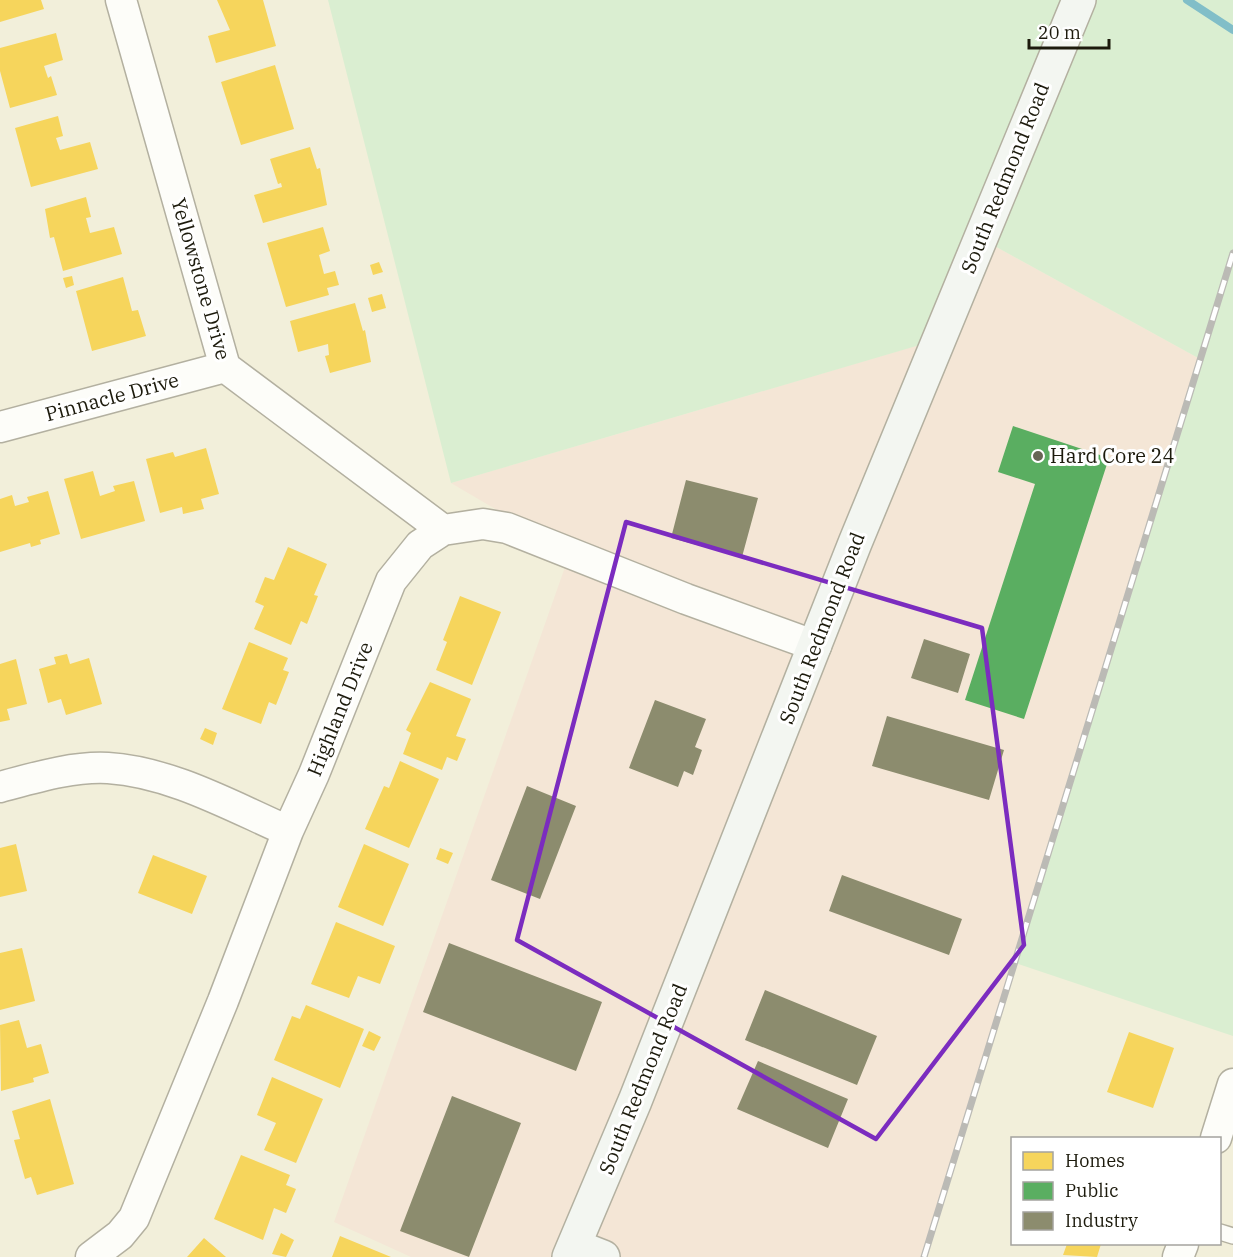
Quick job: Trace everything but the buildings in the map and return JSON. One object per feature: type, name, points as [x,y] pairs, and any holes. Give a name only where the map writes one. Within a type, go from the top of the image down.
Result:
[{"type":"street","name":"Yellowstone Drive","points":[[120,0],[225,367],[442,530]]},
{"type":"street","name":"South Redmond Road","points":[[582,1254],[855,543],[1079,0]]},
{"type":"street","name":"Pinnacle Drive","points":[[0,427],[225,367]]},
{"type":"street","name":"Highland Drive","points":[[91,1257],[120,1235],[134,1218],[223,1001],[288,831],[314,774],[391,581],[420,545],[442,530],[483,524],[507,528],[686,599],[816,646]]},
{"type":"street","points":[[0,787],[76,770],[106,768],[142,772],[192,789],[288,831]]},
{"type":"street","points":[[1216,1137],[1233,1084]]},
{"type":"highlighted area","points":[[626,522],[982,628],[1024,945],[876,1139],[517,940]]},
{"type":"shaded area","points":[[980,238],[1200,359],[924,1257],[411,1257],[334,1222],[570,553],[451,483],[939,339]]},
{"type":"green space","points":[[328,0],[1072,0],[940,339],[451,483]]},
{"type":"green space","points":[[1076,0],[1233,0],[1233,1036],[1015,963],[1200,359],[980,238]]},
{"type":"waterway","points":[[1187,0],[1233,30]]},
{"type":"railway","points":[[924,1257],[1233,253]]},
{"type":"place","name":"Hard Core 24","points":[[1038,456]]}]
